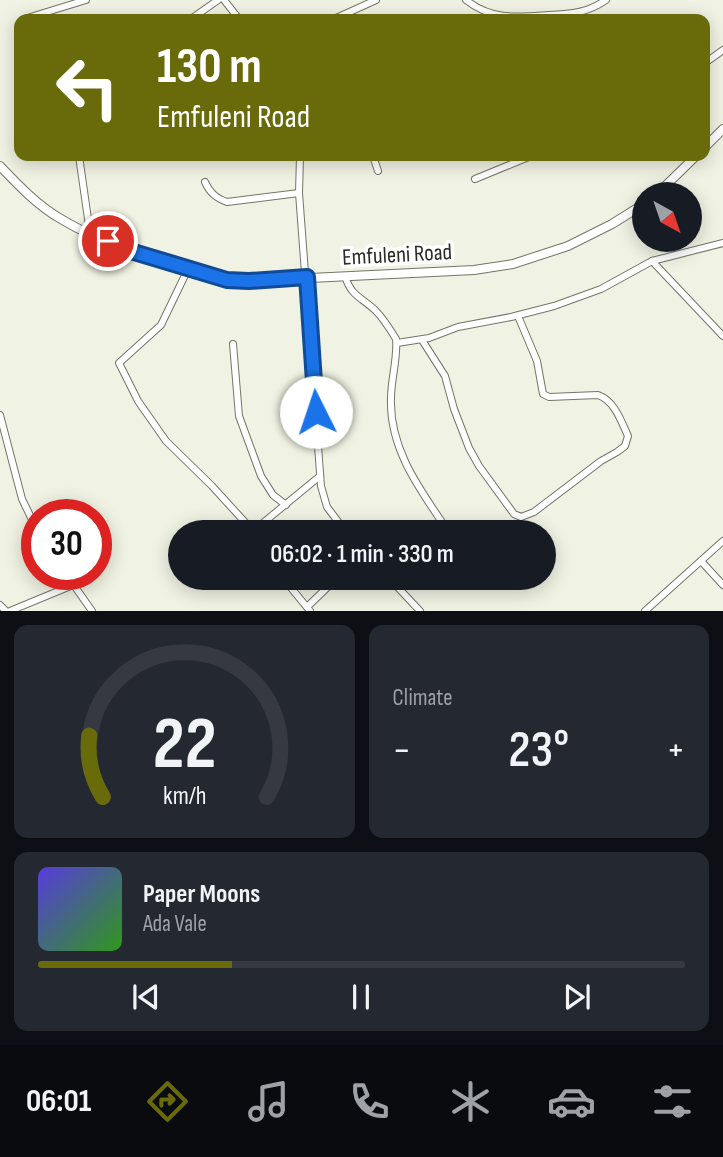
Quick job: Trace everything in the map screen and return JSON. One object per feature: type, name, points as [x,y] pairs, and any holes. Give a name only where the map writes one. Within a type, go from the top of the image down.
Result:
[{"type":"street","points":[[40,14],[86,0]]},
{"type":"street","points":[[198,14],[218,0]]},
{"type":"street","points":[[224,0],[235,14]]},
{"type":"street","points":[[345,14],[376,0]]},
{"type":"street","points":[[466,0],[489,14]]},
{"type":"street","points":[[571,14],[606,0]]},
{"type":"street","points":[[710,142],[723,130]]},
{"type":"street","points":[[80,161],[90,233]]},
{"type":"street","points":[[300,161],[299,192],[320,476],[323,497],[337,520]]},
{"type":"street","points":[[374,161],[377,171]]},
{"type":"street","points":[[475,179],[519,161]]},
{"type":"street","points":[[669,182],[691,161]]},
{"type":"street","name":"Emfuleni Road","points":[[0,166],[60,219],[127,250],[227,280],[474,270],[513,264],[568,246],[632,212]]},
{"type":"street","points":[[205,182],[217,198],[227,202],[299,192]]},
{"type":"street","points":[[397,343],[422,340],[458,327],[554,306],[601,289],[652,261],[723,243]]},
{"type":"street","points":[[652,261],[723,336]]},
{"type":"street","points":[[188,269],[161,326],[119,363],[138,401],[166,442],[212,486],[242,520]]},
{"type":"street","points":[[345,276],[352,292],[373,309],[397,343],[391,396],[399,446],[404,463],[441,520]]},
{"type":"street","points":[[422,340],[445,376],[454,409],[479,466],[506,506],[521,517],[534,512],[601,460],[625,446],[628,436],[616,410],[604,397],[549,397],[543,394],[537,361],[518,316]]},
{"type":"street","points":[[233,344],[239,416],[261,476],[273,495],[286,505]]},
{"type":"street","points":[[0,415],[22,499]]},
{"type":"street","points":[[267,520],[320,476]]},
{"type":"street","points":[[645,611],[723,541]]},
{"type":"street","points":[[701,561],[723,585]]},
{"type":"street","points":[[0,606],[8,611],[59,590]]},
{"type":"street","points":[[77,590],[92,611]]},
{"type":"street","points":[[293,590],[308,609],[326,590]]},
{"type":"street","points":[[402,590],[420,611]]},
{"type":"route","points":[[108,241],[127,250],[227,280],[307,277],[316,412]]}]
